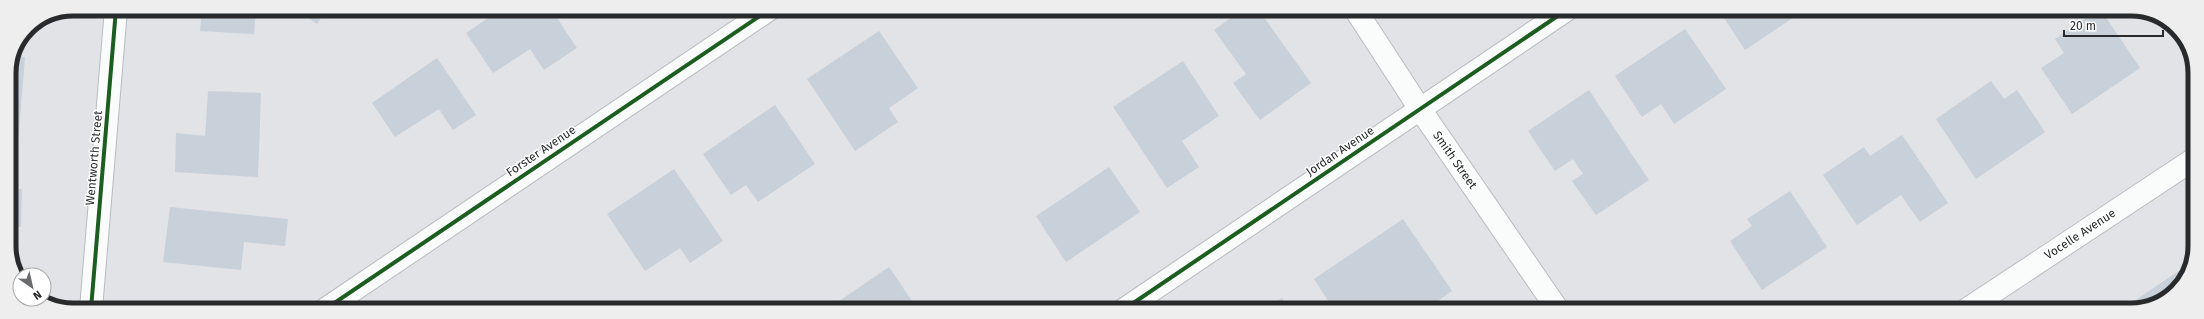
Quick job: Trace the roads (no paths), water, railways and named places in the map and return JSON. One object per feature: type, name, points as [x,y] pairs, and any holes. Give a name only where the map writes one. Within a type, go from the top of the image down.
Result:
[{"type":"street","name":"Wentworth Street","points":[[92,303],[115,16]]},
{"type":"street","name":"Forster Avenue","points":[[334,303],[760,16]]},
{"type":"street","name":"Smith Street","points":[[1360,16],[1420,109],[1553,303]]},
{"type":"street","name":"Jordan Avenue","points":[[1133,303],[1558,16]]},
{"type":"street","name":"Vocelle Avenue","points":[[1977,303],[2188,163]]}]
